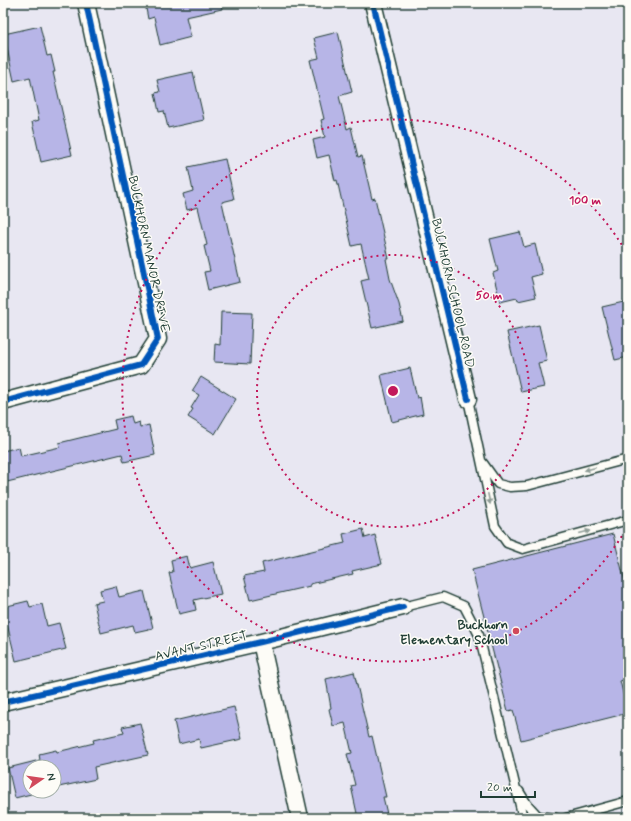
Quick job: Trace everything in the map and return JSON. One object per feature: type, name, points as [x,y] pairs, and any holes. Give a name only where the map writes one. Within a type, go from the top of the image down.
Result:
[{"type":"street","name":"BUCKHORN MANOR DRIVE","points":[[3,402],[141,365],[158,339],[86,3]]},
{"type":"street","name":"BUCKHORN SCHOOL ROAD","points":[[373,3],[468,399]]},
{"type":"street","name":"AVANT STREET","points":[[3,702],[403,608]]},
{"type":"street","points":[[261,642],[300,818]]},
{"type":"lane","points":[[468,399],[495,526],[507,543],[523,549],[628,520]]},
{"type":"lane","points":[[481,461],[498,484],[510,487],[527,486],[628,459]]},
{"type":"lane","points":[[403,608],[443,597],[464,606],[479,635],[523,818]]},
{"type":"lane","points":[[515,785],[527,804],[538,816],[556,818]]},
{"type":"lane","points":[[566,818],[628,801]]},
{"type":"building","points":[[145,3],[221,3],[222,9],[186,17],[191,37],[160,45],[154,17],[148,19]]},
{"type":"building","points":[[40,26],[47,56],[51,55],[55,72],[53,72],[72,155],[41,162],[32,122],[39,120],[30,77],[14,81],[4,34]]},
{"type":"building","points":[[338,32],[352,92],[339,96],[347,129],[351,127],[358,157],[362,156],[372,199],[375,198],[389,259],[386,259],[390,279],[399,304],[403,321],[372,328],[361,281],[369,279],[361,244],[352,246],[337,180],[335,181],[329,155],[317,158],[313,140],[325,137],[321,120],[324,119],[310,60],[319,58],[314,38]]},
{"type":"building","points":[[193,72],[204,120],[168,128],[164,111],[159,112],[155,93],[160,92],[157,80]]},
{"type":"building","points":[[225,159],[234,199],[222,202],[240,282],[208,290],[204,272],[210,271],[204,246],[207,245],[198,207],[187,210],[183,194],[193,191],[188,167]]},
{"type":"building","points":[[520,232],[524,247],[535,244],[542,274],[531,277],[536,297],[518,301],[517,298],[500,302],[493,273],[498,271],[490,239]]},
{"type":"building","points":[[628,301],[628,357],[615,360],[602,307]]},
{"type":"building","points":[[221,312],[252,313],[250,364],[214,362],[215,344],[220,345]]},
{"type":"building","points":[[539,325],[547,361],[538,363],[544,387],[521,392],[507,332]]},
{"type":"building","points":[[410,368],[417,398],[420,397],[423,414],[392,422],[381,375]]},
{"type":"building","points":[[201,377],[236,399],[215,434],[188,417],[193,409],[191,408],[199,395],[192,391]]},
{"type":"building","points":[[131,416],[133,424],[139,422],[140,427],[149,425],[155,455],[124,462],[122,454],[3,483],[3,451],[19,447],[21,456],[60,447],[59,443],[116,429],[114,420]]},
{"type":"building","points":[[363,529],[365,538],[375,535],[382,564],[352,571],[353,574],[310,584],[310,586],[250,600],[244,576],[264,572],[262,563],[345,543],[343,534]]},
{"type":"building","points":[[613,534],[628,594],[628,679],[620,681],[628,713],[521,740],[513,710],[508,711],[472,570]]},
{"type":"building","points":[[187,556],[190,568],[213,562],[221,594],[194,600],[196,610],[179,614],[169,573],[173,572],[171,560]]},
{"type":"building","points":[[116,586],[119,597],[144,591],[153,628],[135,632],[133,625],[101,633],[94,603],[103,601],[100,590]]},
{"type":"building","points":[[28,601],[30,607],[42,604],[47,626],[59,623],[66,649],[16,661],[3,607]]},
{"type":"building","points":[[354,672],[369,737],[372,736],[386,797],[383,797],[388,818],[358,818],[351,786],[355,785],[347,754],[352,753],[345,723],[333,726],[329,709],[331,708],[326,679]]},
{"type":"building","points":[[234,707],[242,739],[201,748],[199,739],[179,744],[174,721]]},
{"type":"building","points":[[140,723],[148,755],[94,767],[96,779],[62,786],[62,759],[40,759],[39,754],[56,750],[57,752],[94,743],[93,740],[124,733],[122,727]]},
{"type":"building","points":[[22,764],[22,796],[15,798],[8,768]]},
{"type":"cycle path","points":[[3,402],[141,365],[158,339],[86,3]]},
{"type":"cycle path","points":[[373,3],[468,399]]},
{"type":"cycle path","points":[[3,702],[261,642],[403,607]]},
{"type":"place","name":"Buckhorn Elementary School","points":[[516,631]]}]
